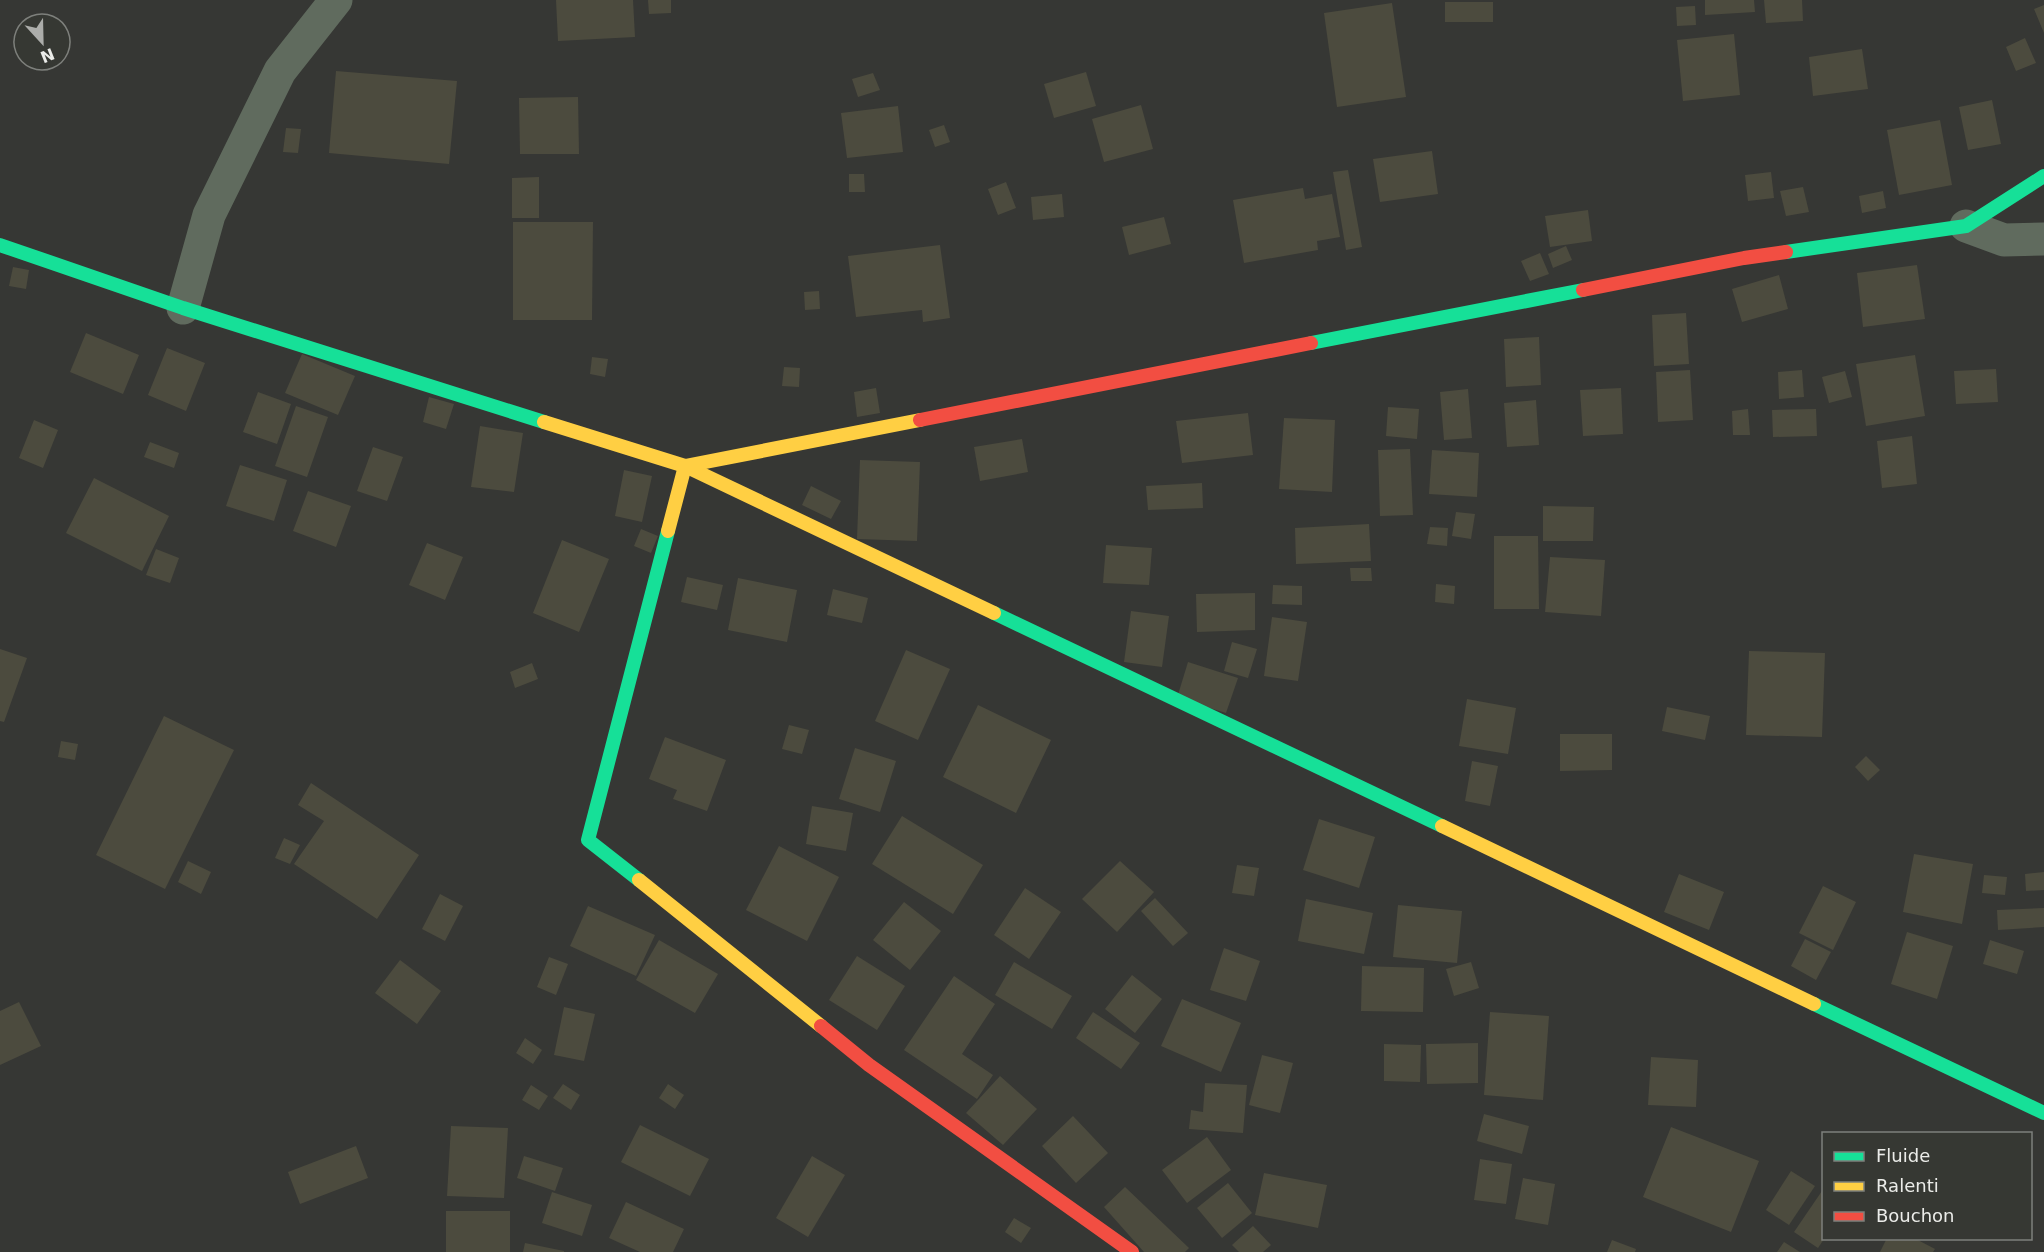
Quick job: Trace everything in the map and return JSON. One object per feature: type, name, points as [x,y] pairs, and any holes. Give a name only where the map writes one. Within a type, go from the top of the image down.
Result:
[{"type":"street","points":[[183,308],[209,215],[280,71],[336,0]]},
{"type":"street","points":[[685,466],[1744,258],[1966,226],[2044,176]]},
{"type":"street","points":[[1966,226],[2004,240],[2044,239]]},
{"type":"street","points":[[0,245],[183,308],[685,466],[2044,1113]]},
{"type":"street","points":[[685,466],[588,840],[869,1065],[1132,1252]]},
{"type":"building","points":[[556,0],[633,0],[635,37],[558,41]]},
{"type":"building","points":[[648,0],[671,0],[671,13],[649,14]]},
{"type":"building","points":[[1705,0],[1754,0],[1755,12],[1705,15]]},
{"type":"building","points":[[1764,0],[1802,0],[1803,21],[1766,23]]},
{"type":"building","points":[[1445,2],[1493,2],[1493,22],[1445,22]]},
{"type":"building","points":[[1392,3],[1406,97],[1337,107],[1324,13]]},
{"type":"building","points":[[2044,5],[2044,33],[2034,9]]},
{"type":"building","points":[[1695,6],[1696,25],[1677,26],[1676,7]]},
{"type":"building","points":[[1734,34],[1740,95],[1683,101],[1677,40]]},
{"type":"building","points":[[2025,38],[2036,63],[2016,71],[2006,47]]},
{"type":"building","points":[[1862,49],[1868,89],[1813,96],[1809,57]]},
{"type":"building","points":[[336,71],[457,81],[449,164],[329,153]]},
{"type":"building","points":[[1086,72],[1096,106],[1054,118],[1044,84]]},
{"type":"building","points":[[873,73],[880,90],[858,97],[852,79]]},
{"type":"building","points":[[578,97],[579,154],[520,154],[519,98]]},
{"type":"building","points":[[1992,100],[2001,144],[1968,150],[1959,107]]},
{"type":"building","points":[[1141,105],[1153,149],[1104,162],[1092,119]]},
{"type":"building","points":[[898,106],[903,152],[847,158],[841,113]]},
{"type":"building","points":[[1940,120],[1952,185],[1899,195],[1887,130]]},
{"type":"building","points":[[944,125],[950,142],[935,147],[929,130]]},
{"type":"building","points":[[286,128],[301,129],[298,153],[283,152]]},
{"type":"building","points":[[1432,151],[1438,194],[1380,202],[1373,159]]},
{"type":"building","points":[[1348,170],[1362,247],[1346,250],[1333,172]]},
{"type":"building","points":[[1771,172],[1774,198],[1748,201],[1745,175]]},
{"type":"building","points":[[849,174],[864,174],[865,192],[849,192]]},
{"type":"building","points":[[539,177],[539,218],[512,218],[512,178]]},
{"type":"building","points":[[1006,182],[1016,208],[998,215],[988,189]]},
{"type":"building","points":[[1803,187],[1809,212],[1786,216],[1780,191]]},
{"type":"building","points":[[1303,188],[1305,199],[1332,194],[1340,237],[1317,241],[1318,250],[1244,263],[1233,200]]},
{"type":"building","points":[[1883,191],[1886,208],[1862,213],[1859,196]]},
{"type":"building","points":[[1062,194],[1064,217],[1033,220],[1031,197]]},
{"type":"building","points":[[1588,210],[1592,241],[1550,247],[1545,216]]},
{"type":"building","points":[[1164,217],[1171,244],[1129,255],[1122,227]]},
{"type":"building","points":[[513,222],[593,222],[592,320],[513,320]]},
{"type":"building","points":[[940,245],[950,318],[923,322],[922,310],[856,317],[848,256]]},
{"type":"building","points":[[1566,246],[1572,260],[1553,268],[1548,254]]},
{"type":"building","points":[[1540,253],[1549,274],[1530,281],[1521,261]]},
{"type":"building","points":[[1917,265],[1925,319],[1863,327],[1857,273]]},
{"type":"building","points":[[13,267],[29,270],[26,289],[9,286]]},
{"type":"building","points":[[1779,275],[1788,309],[1742,322],[1732,289]]},
{"type":"building","points":[[819,291],[820,309],[805,310],[804,292]]},
{"type":"building","points":[[1686,313],[1689,364],[1654,366],[1652,315]]},
{"type":"building","points":[[86,333],[139,355],[123,394],[70,372]]},
{"type":"building","points":[[1539,337],[1541,385],[1506,387],[1504,339]]},
{"type":"building","points":[[167,348],[205,363],[186,411],[148,395]]},
{"type":"building","points":[[302,354],[355,376],[338,415],[285,393]]},
{"type":"building","points":[[1915,355],[1925,416],[1866,426],[1856,364]]},
{"type":"building","points":[[592,357],[608,359],[605,377],[590,374]]},
{"type":"building","points":[[784,367],[800,368],[799,387],[782,386]]},
{"type":"building","points":[[1996,369],[1998,402],[1956,404],[1954,371]]},
{"type":"building","points":[[1690,370],[1693,420],[1658,422],[1656,372]]},
{"type":"building","points":[[1802,370],[1804,397],[1779,399],[1778,372]]},
{"type":"building","points":[[1845,371],[1852,397],[1829,403],[1822,377]]},
{"type":"building","points":[[876,388],[880,413],[857,417],[854,392]]},
{"type":"building","points":[[1621,388],[1623,434],[1583,436],[1580,390]]},
{"type":"building","points":[[1468,389],[1472,438],[1444,440],[1440,392]]},
{"type":"building","points":[[258,392],[291,404],[277,444],[243,432]]},
{"type":"building","points":[[429,397],[454,404],[446,429],[423,422]]},
{"type":"building","points":[[1536,400],[1539,445],[1507,447],[1504,403]]},
{"type":"building","points":[[296,406],[328,417],[307,477],[275,466]]},
{"type":"building","points":[[1388,407],[1419,409],[1417,439],[1386,436]]},
{"type":"building","points":[[1748,409],[1750,435],[1733,435],[1732,411]]},
{"type":"building","points":[[1816,409],[1817,436],[1773,437],[1772,410]]},
{"type":"building","points":[[1248,413],[1253,455],[1182,463],[1176,421]]},
{"type":"building","points":[[1284,418],[1335,420],[1332,492],[1279,489]]},
{"type":"building","points":[[34,420],[58,430],[43,468],[19,458]]},
{"type":"building","points":[[480,426],[523,433],[514,492],[471,487]]},
{"type":"building","points":[[1912,436],[1917,484],[1882,488],[1877,441]]},
{"type":"building","points":[[1022,439],[1028,472],[980,481],[974,447]]},
{"type":"building","points":[[150,442],[179,453],[174,468],[144,457]]},
{"type":"building","points":[[373,447],[403,457],[387,501],[357,491]]},
{"type":"building","points":[[1410,449],[1413,515],[1380,516],[1378,450]]},
{"type":"building","points":[[1432,450],[1479,453],[1477,497],[1429,494]]},
{"type":"building","points":[[860,460],[920,462],[917,541],[857,539]]},
{"type":"building","points":[[240,465],[287,480],[274,521],[226,506]]},
{"type":"building","points":[[624,470],[652,476],[642,522],[615,516]]},
{"type":"building","points":[[94,478],[169,516],[142,571],[66,533]]},
{"type":"building","points":[[1202,483],[1203,508],[1148,510],[1146,486]]},
{"type":"building","points":[[811,486],[841,501],[831,519],[802,505]]},
{"type":"building","points":[[308,491],[351,506],[336,547],[293,531]]},
{"type":"building","points":[[1543,506],[1594,507],[1593,541],[1543,541]]},
{"type":"building","points":[[1456,512],[1475,514],[1471,539],[1452,536]]},
{"type":"building","points":[[1369,524],[1371,561],[1296,564],[1295,528]]},
{"type":"building","points":[[1430,527],[1448,528],[1447,546],[1427,544]]},
{"type":"building","points":[[641,529],[658,536],[651,553],[634,546]]},
{"type":"building","points":[[1494,536],[1538,536],[1539,609],[1494,609]]},
{"type":"building","points":[[562,540],[609,559],[579,632],[533,613]]},
{"type":"building","points":[[427,543],[463,557],[445,600],[409,585]]},
{"type":"building","points":[[1106,545],[1152,548],[1149,585],[1103,583]]},
{"type":"building","points":[[156,549],[179,558],[170,583],[146,575]]},
{"type":"building","points":[[1550,557],[1605,560],[1601,616],[1545,612]]},
{"type":"building","points":[[1350,568],[1371,568],[1372,581],[1351,581]]},
{"type":"building","points":[[687,577],[723,585],[717,610],[681,602]]},
{"type":"building","points":[[738,578],[797,590],[787,642],[728,630]]},
{"type":"building","points":[[1436,584],[1455,586],[1454,604],[1435,602]]},
{"type":"building","points":[[1273,585],[1302,586],[1302,605],[1272,604]]},
{"type":"building","points":[[833,589],[868,598],[862,623],[827,615]]},
{"type":"building","points":[[1255,593],[1255,630],[1197,632],[1196,594]]},
{"type":"building","points":[[1131,611],[1169,616],[1162,667],[1124,662]]},
{"type":"building","points":[[1272,617],[1307,622],[1298,681],[1264,676]]},
{"type":"building","points":[[1232,642],[1257,649],[1248,678],[1224,671]]},
{"type":"building","points":[[0,649],[27,658],[4,722],[0,721]]},
{"type":"building","points":[[906,650],[950,669],[918,740],[875,721]]},
{"type":"building","points":[[1749,651],[1825,653],[1822,737],[1746,735]]},
{"type":"building","points":[[1188,662],[1238,678],[1226,713],[1177,698]]},
{"type":"building","points":[[532,663],[538,679],[515,688],[510,672]]},
{"type":"building","points":[[1467,699],[1516,708],[1508,754],[1459,746]]},
{"type":"building","points":[[978,705],[1051,740],[1016,813],[943,777]]},
{"type":"building","points":[[1667,707],[1710,716],[1705,740],[1662,731]]},
{"type":"building","points":[[164,716],[234,750],[165,889],[96,855]]},
{"type":"building","points":[[789,725],[809,730],[802,754],[782,749]]},
{"type":"building","points":[[1560,734],[1612,734],[1612,770],[1560,771]]},
{"type":"building","points":[[665,737],[726,760],[707,811],[673,799],[677,790],[649,779]]},
{"type":"building","points":[[61,741],[78,744],[75,760],[58,757]]},
{"type":"building","points":[[855,748],[896,761],[880,812],[839,799]]},
{"type":"building","points":[[1866,756],[1880,770],[1868,781],[1855,767]]},
{"type":"building","points":[[1472,761],[1498,766],[1490,806],[1465,801]]},
{"type":"building","points":[[311,783],[419,855],[377,919],[294,864],[324,821],[298,805]]},
{"type":"building","points":[[812,806],[853,813],[846,851],[806,844]]},
{"type":"building","points":[[902,816],[983,865],[953,914],[872,864]]},
{"type":"building","points":[[1319,819],[1375,837],[1359,888],[1303,870]]},
{"type":"building","points":[[284,838],[300,845],[290,864],[275,858]]},
{"type":"building","points":[[779,846],[839,877],[807,941],[746,910]]},
{"type":"building","points":[[1914,854],[1973,864],[1962,924],[1903,912]]},
{"type":"building","points":[[188,861],[211,872],[201,894],[178,882]]},
{"type":"building","points":[[1120,861],[1154,892],[1117,932],[1082,899]]},
{"type":"building","points":[[1237,865],[1259,868],[1254,896],[1232,893]]},
{"type":"building","points":[[2044,872],[2044,890],[2026,891],[2025,874]]},
{"type":"building","points":[[1679,874],[1724,892],[1709,930],[1664,912]]},
{"type":"building","points":[[1984,875],[2007,877],[2005,895],[1982,893]]},
{"type":"building","points":[[1823,886],[1856,902],[1833,950],[1799,933]]},
{"type":"building","points":[[1025,888],[1061,912],[1029,959],[994,935]]},
{"type":"building","points":[[440,894],[463,906],[445,941],[422,929]]},
{"type":"building","points":[[1155,898],[1188,933],[1173,946],[1141,911]]},
{"type":"building","points":[[1306,899],[1373,913],[1364,954],[1298,941]]},
{"type":"building","points":[[904,902],[941,931],[910,970],[873,940]]},
{"type":"building","points":[[1398,905],[1462,911],[1457,963],[1393,957]]},
{"type":"building","points":[[588,906],[655,935],[636,976],[570,946]]},
{"type":"building","points":[[2044,908],[2044,927],[1998,930],[1997,910]]},
{"type":"building","points":[[1907,932],[1953,946],[1937,999],[1891,984]]},
{"type":"building","points":[[1805,939],[1831,952],[1816,980],[1791,966]]},
{"type":"building","points":[[659,940],[718,974],[695,1013],[636,980]]},
{"type":"building","points":[[1990,940],[2024,951],[2017,974],[1983,964]]},
{"type":"building","points":[[1224,948],[1260,961],[1246,1001],[1210,990]]},
{"type":"building","points":[[857,956],[905,986],[877,1030],[829,1000]]},
{"type":"building","points":[[549,957],[568,964],[556,995],[537,987]]},
{"type":"building","points":[[400,960],[441,991],[417,1024],[375,993]]},
{"type":"building","points":[[1014,962],[1072,996],[1052,1029],[995,995]]},
{"type":"building","points":[[1471,962],[1479,988],[1454,996],[1446,969]]},
{"type":"building","points":[[1362,966],[1424,968],[1423,1012],[1361,1011]]},
{"type":"building","points":[[1132,975],[1162,999],[1135,1033],[1105,1009]]},
{"type":"building","points":[[954,976],[995,1004],[962,1054],[993,1075],[977,1099],[904,1050]]},
{"type":"building","points":[[1182,999],[1241,1023],[1221,1072],[1161,1046]]},
{"type":"building","points":[[19,1002],[41,1046],[0,1065],[0,1011]]},
{"type":"building","points":[[564,1007],[595,1014],[584,1061],[554,1055]]},
{"type":"building","points":[[1093,1012],[1140,1043],[1121,1069],[1076,1038]]},
{"type":"building","points":[[1490,1012],[1549,1016],[1543,1100],[1484,1095]]},
{"type":"building","points":[[525,1038],[542,1050],[533,1064],[516,1053]]},
{"type":"building","points":[[1478,1043],[1478,1083],[1427,1084],[1426,1044]]},
{"type":"building","points":[[1384,1044],[1421,1045],[1420,1082],[1384,1081]]},
{"type":"building","points":[[1262,1055],[1293,1063],[1280,1113],[1249,1105]]},
{"type":"building","points":[[1651,1057],[1698,1060],[1696,1107],[1648,1105]]},
{"type":"building","points":[[1000,1076],[1037,1109],[1003,1145],[966,1113]]},
{"type":"building","points":[[1205,1083],[1247,1085],[1243,1133],[1189,1129],[1191,1110],[1203,1112]]},
{"type":"building","points":[[563,1084],[580,1095],[571,1110],[553,1098]]},
{"type":"building","points":[[668,1084],[684,1095],[675,1109],[659,1098]]},
{"type":"building","points":[[531,1085],[548,1096],[539,1110],[522,1100]]},
{"type":"building","points":[[1484,1114],[1529,1126],[1522,1154],[1477,1141]]},
{"type":"building","points":[[1073,1116],[1108,1153],[1076,1183],[1042,1146]]},
{"type":"building","points":[[640,1125],[709,1159],[690,1196],[621,1162]]},
{"type":"building","points":[[451,1126],[508,1128],[504,1198],[447,1196]]},
{"type":"building","points":[[1671,1127],[1759,1161],[1731,1232],[1643,1197]]},
{"type":"building","points":[[1207,1137],[1231,1170],[1187,1203],[1162,1170]]},
{"type":"building","points":[[356,1146],[368,1178],[300,1204],[288,1172]]},
{"type":"building","points":[[524,1156],[563,1168],[555,1191],[517,1178]]},
{"type":"building","points":[[812,1156],[845,1175],[808,1237],[776,1218]]},
{"type":"building","points":[[1480,1159],[1512,1164],[1506,1204],[1474,1200]]},
{"type":"building","points":[[1791,1171],[1815,1186],[1789,1225],[1766,1210]]},
{"type":"building","points":[[1264,1173],[1327,1185],[1318,1228],[1255,1215]]},
{"type":"building","points":[[1523,1178],[1555,1184],[1548,1225],[1515,1219]]},
{"type":"building","points":[[1228,1183],[1252,1213],[1222,1238],[1197,1208]]},
{"type":"building","points":[[1125,1187],[1189,1248],[1185,1252],[1144,1252],[1104,1207]]},
{"type":"building","points":[[1822,1191],[1823,1240],[1818,1248],[1794,1232]]},
{"type":"building","points":[[552,1192],[592,1205],[582,1236],[542,1223]]},
{"type":"building","points":[[626,1202],[684,1229],[673,1252],[640,1252],[609,1238]]},
{"type":"building","points":[[446,1211],[510,1211],[510,1252],[446,1252]]},
{"type":"building","points":[[1014,1218],[1031,1228],[1021,1243],[1005,1232]]},
{"type":"building","points":[[1253,1226],[1271,1245],[1263,1252],[1239,1252],[1232,1245]]},
{"type":"building","points":[[1612,1240],[1636,1249],[1635,1252],[1607,1252]]},
{"type":"building","points":[[1886,1240],[1918,1240],[1935,1249],[1933,1252],[1880,1252]]},
{"type":"building","points":[[1784,1242],[1800,1252],[1777,1252]]},
{"type":"building","points":[[525,1243],[564,1251],[564,1252],[523,1252]]},
{"type":"traffic: fast","points":[[1786,252],[1966,226],[2044,176]]},
{"type":"traffic: fast","points":[[0,245],[183,308],[544,422]]},
{"type":"traffic: fast","points":[[1311,343],[1583,290]]},
{"type":"traffic: fast","points":[[639,880],[588,840],[668,531]]},
{"type":"traffic: fast","points":[[994,613],[1442,826]]},
{"type":"traffic: fast","points":[[1814,1004],[2044,1113]]},
{"type":"traffic: slow","points":[[668,531],[685,466],[920,420]]},
{"type":"traffic: slow","points":[[544,422],[685,466],[994,613]]},
{"type":"traffic: slow","points":[[1442,826],[1814,1004]]},
{"type":"traffic: slow","points":[[639,880],[821,1026]]},
{"type":"traffic: jam","points":[[1583,290],[1744,258],[1786,252]]},
{"type":"traffic: jam","points":[[920,420],[1311,343]]},
{"type":"traffic: jam","points":[[821,1026],[869,1065],[1132,1252]]}]
